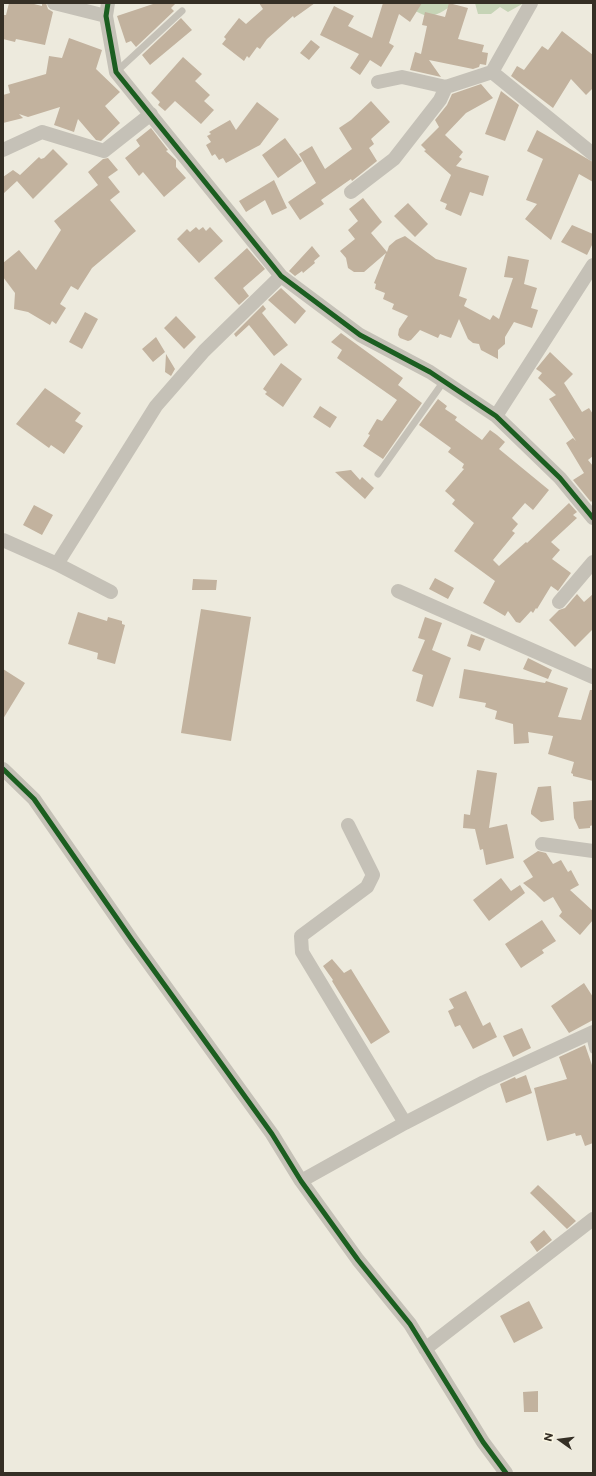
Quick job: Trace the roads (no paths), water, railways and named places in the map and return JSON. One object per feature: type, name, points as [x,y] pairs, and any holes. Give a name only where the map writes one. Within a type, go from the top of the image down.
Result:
[{"type":"street","points":[[54,3],[107,10],[116,72],[281,276],[360,335],[444,381],[496,416],[560,478],[593,518]]},
{"type":"street","points":[[378,82],[402,77],[446,87],[492,72],[531,3]]},
{"type":"street","points":[[492,72],[593,154]]},
{"type":"street","points":[[351,192],[394,159],[440,100],[446,87]]},
{"type":"street","points":[[3,150],[42,132],[104,151],[151,114]]},
{"type":"street","points":[[496,416],[593,265]]},
{"type":"street","points":[[57,564],[156,406],[222,332],[281,276]]},
{"type":"street","points":[[3,540],[57,564],[111,592]]},
{"type":"street","points":[[559,602],[593,562]]},
{"type":"street","points":[[398,591],[593,677]]},
{"type":"street","points":[[3,769],[34,799],[132,940],[272,1134],[301,1181],[358,1260],[410,1324],[483,1442],[506,1473]]},
{"type":"street","points":[[348,825],[373,875],[367,887],[301,936],[302,952],[405,1123]]},
{"type":"street","points":[[542,844],[593,851]]},
{"type":"street","points":[[301,1181],[405,1123],[484,1082],[591,1033]]},
{"type":"street","points":[[425,1349],[593,1219]]},
{"type":"lane","points":[[116,72],[182,11]]},
{"type":"lane","points":[[378,474],[444,381]]},
{"type":"lane","points":[[591,1033],[593,1050]]}]
